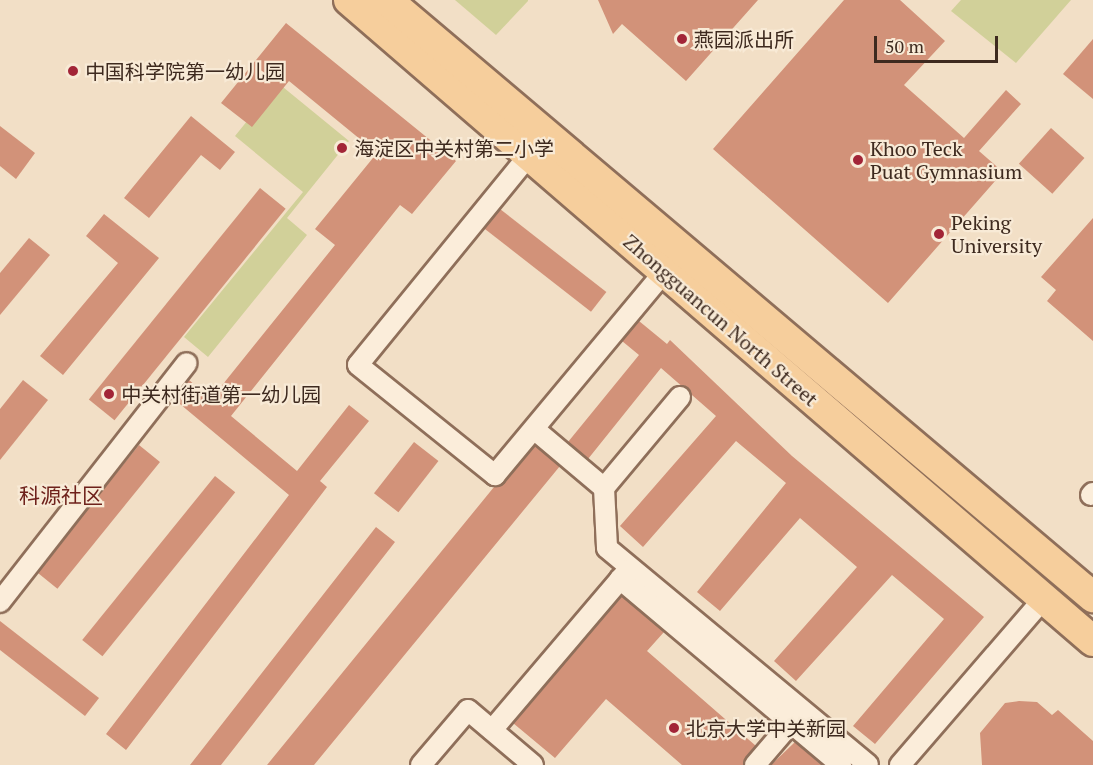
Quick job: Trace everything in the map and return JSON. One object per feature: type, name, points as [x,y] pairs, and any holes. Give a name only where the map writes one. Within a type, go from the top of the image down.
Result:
[{"type":"main road","name":"Zhongguancun North Street","points":[[350,0],[1093,641]]},
{"type":"main road","name":"Zhongguancun North Street","points":[[387,0],[1093,597]]},
{"type":"street","points":[[530,154],[358,365],[495,475],[664,272]]},
{"type":"street","points":[[0,602],[187,363]]},
{"type":"street","points":[[680,397],[604,488],[607,548],[626,573],[791,723],[841,765]]},
{"type":"street","points":[[534,429],[604,488]]},
{"type":"street","points":[[492,730],[626,573]]},
{"type":"street","points":[[626,573],[868,765]]},
{"type":"street","points":[[900,765],[1044,598]]},
{"type":"street","points":[[421,765],[468,710],[534,765]]},
{"type":"street","points":[[755,765],[791,723]]},
{"type":"shaded area","points":[[455,0],[528,0],[528,1],[496,35]]},
{"type":"shaded area","points":[[961,0],[1071,0],[1016,63],[951,11]]},
{"type":"shaded area","points":[[278,83],[349,141],[287,218],[307,235],[208,357],[184,337],[303,192],[235,136]]},
{"type":"building","points":[[598,0],[758,0],[686,81],[622,24],[613,34]]},
{"type":"building","name":"Khoo Teck Puat Gymnasium","points":[[844,0],[900,0],[945,41],[904,85],[964,138],[1006,90],[1021,104],[979,151],[1003,172],[888,303],[713,149]]},
{"type":"building","points":[[286,23],[456,161],[412,214],[400,205],[231,416],[297,471],[349,405],[369,421],[320,481],[327,487],[126,750],[106,734],[289,495],[174,399],[189,380],[211,399],[335,245],[315,229],[377,153],[289,81],[252,127],[221,103]]},
{"type":"building","points":[[1093,39],[1093,99],[1063,74]]},
{"type":"building","points":[[191,116],[235,152],[220,170],[201,155],[149,218],[124,198]]},
{"type":"building","points":[[0,126],[35,153],[16,179],[0,166]]},
{"type":"building","points":[[1051,128],[1084,158],[1052,194],[1019,164]]},
{"type":"building","points":[[260,188],[286,209],[114,420],[89,399]]},
{"type":"building","points":[[500,209],[606,292],[591,312],[485,229]]},
{"type":"building","points":[[104,214],[159,258],[63,375],[40,356],[118,263],[86,236]]},
{"type":"building","points":[[1093,218],[1093,341],[1047,301],[1056,290],[1041,277]]},
{"type":"building","points":[[29,238],[50,255],[0,315],[0,273]]},
{"type":"building","points":[[639,321],[667,344],[670,340],[792,456],[984,617],[875,744],[853,726],[944,619],[892,575],[796,681],[774,661],[857,567],[800,518],[720,611],[697,592],[786,483],[736,441],[643,547],[620,526],[716,416],[661,368],[588,459],[568,442],[639,355],[622,341]]},
{"type":"building","points":[[23,380],[48,400],[0,460],[0,409]]},
{"type":"building","points":[[414,442],[438,461],[398,512],[374,493]]},
{"type":"building","points":[[139,445],[160,462],[57,589],[36,572]]},
{"type":"building","points":[[535,446],[560,466],[314,765],[267,765],[494,487],[504,483]]},
{"type":"building","points":[[215,476],[235,492],[102,656],[82,640]]},
{"type":"building","points":[[376,527],[395,542],[221,765],[190,765]]},
{"type":"building","points":[[622,596],[664,632],[647,651],[756,746],[743,765],[682,765],[606,699],[555,758],[513,723]]},
{"type":"building","points":[[0,621],[99,698],[85,716],[0,650]]},
{"type":"building","points":[[1037,702],[1052,715],[1058,710],[1093,741],[1093,765],[982,765],[980,733],[1005,703]]},
{"type":"building","points":[[795,742],[822,765],[771,765]]},
{"type":"place","name":"燕园派出所","points":[[682,39]]},
{"type":"place","name":"中国科学院第一幼儿园","points":[[73,71]]},
{"type":"place","name":"海淀区中关村第二小学","points":[[342,148]]},
{"type":"place","name":"Khoo Teck Puat Gymnasium","points":[[858,160]]},
{"type":"place","name":"Peking University","points":[[939,234]]},
{"type":"place","name":"中关村街道第一幼儿园","points":[[109,394]]},
{"type":"place","name":"北京大学中关新园","points":[[674,728]]},
{"type":"district","name":"科源社区","points":[[61,495]]}]
